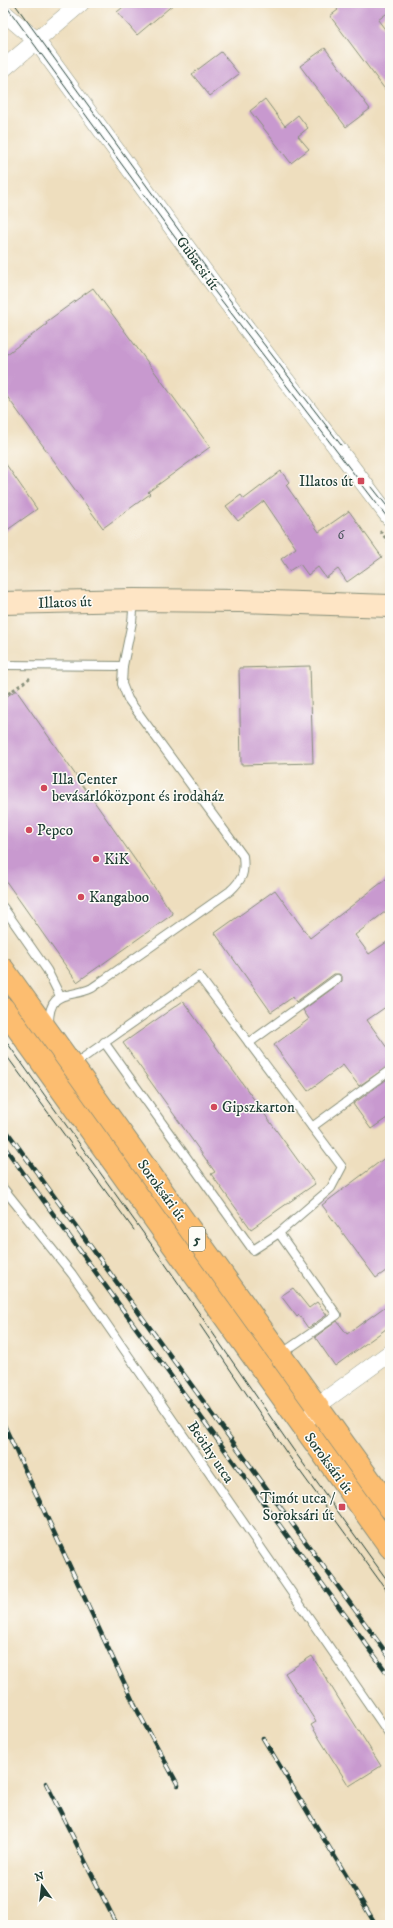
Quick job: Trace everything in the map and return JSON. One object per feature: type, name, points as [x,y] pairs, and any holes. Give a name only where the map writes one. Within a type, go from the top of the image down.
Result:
[{"type":"main road","name":"Soroksári út","points":[[3,969],[390,1508]]},
{"type":"main road","name":"Soroksári út","points":[[3,1008],[390,1547]]},
{"type":"street","points":[[3,69],[81,3]]},
{"type":"street","name":"Gubacsi út","points":[[3,12],[36,40],[212,282],[390,518]]},
{"type":"street","name":"Illatos út","points":[[3,603],[134,600],[240,601],[390,606]]},
{"type":"street","points":[[310,1437],[309,1419],[317,1406],[390,1353]]},
{"type":"lane","points":[[49,1033],[51,1011],[55,1001],[60,996],[91,988],[105,979],[230,891],[239,882],[245,868],[243,856],[128,699],[122,684],[123,666],[132,622],[134,600]]},
{"type":"lane","points":[[3,665],[123,666]]},
{"type":"lane","points":[[3,907],[47,970],[60,996]]},
{"type":"lane","points":[[72,1065],[104,1042],[199,976],[342,1167],[331,1188],[279,1233],[253,1250],[104,1042]]},
{"type":"lane","points":[[249,1043],[337,979]]},
{"type":"lane","points":[[312,1127],[390,1070]]},
{"type":"lane","name":"Beöthy utca","points":[[3,1188],[72,1274],[390,1736]]},
{"type":"lane","points":[[279,1233],[337,1315],[280,1354]]},
{"type":"path","points":[[3,697],[30,678]]},
{"type":"building","points":[[128,3],[175,3],[137,35],[117,12]]},
{"type":"building","points":[[332,3],[390,3],[390,11],[378,20],[390,36],[390,96],[330,16],[338,10]]},
{"type":"building","points":[[325,48],[370,109],[346,127],[300,66]]},
{"type":"building","points":[[221,52],[239,74],[210,96],[192,74]]},
{"type":"building","points":[[265,99],[285,126],[298,115],[308,128],[298,136],[309,149],[291,163],[250,111]]},
{"type":"building","points":[[93,288],[210,447],[148,492],[150,494],[103,528],[3,391],[3,357],[47,324],[46,322]]},
{"type":"building","points":[[3,460],[37,509],[3,533]]},
{"type":"building","points":[[281,471],[289,482],[286,485],[319,532],[349,511],[382,557],[347,582],[338,569],[326,578],[318,567],[308,575],[300,564],[289,571],[281,559],[296,548],[264,501],[238,521],[226,506],[241,495],[244,499]]},
{"type":"building","points":[[310,666],[313,763],[241,765],[239,668]]},
{"type":"building","name":"Illa Center bevásárlóközpont és irodaház","points":[[16,690],[173,914],[77,982],[3,877],[3,699]]},
{"type":"building","points":[[390,876],[390,908],[355,935],[369,954],[390,940],[390,1004],[367,1020],[390,1052],[390,1065],[359,1086],[343,1065],[308,1091],[274,1045],[309,1019],[303,1010],[340,983],[342,981],[342,976],[339,974],[334,974],[296,1002],[293,997],[271,1012],[215,933],[275,890],[310,938]]},
{"type":"building","name":"Gipszkarton","points":[[183,1001],[315,1184],[251,1229],[211,1174],[215,1172],[123,1043]]},
{"type":"building","points":[[390,1077],[390,1116],[371,1129],[353,1104]]},
{"type":"building","points":[[390,1154],[390,1268],[376,1278],[322,1205]]},
{"type":"building","points":[[293,1288],[309,1308],[317,1302],[327,1315],[308,1328],[299,1315],[297,1317],[281,1296]]},
{"type":"building","points":[[390,1303],[390,1326],[335,1366],[315,1337],[337,1321],[347,1334]]},
{"type":"building","points":[[312,1656],[381,1766],[349,1786],[311,1725],[316,1722],[285,1673]]},
{"type":"tram line","points":[[4,3],[212,288],[390,521]]},
{"type":"tram line","points":[[14,3],[223,291],[341,445]]},
{"type":"tram line","points":[[372,487],[390,510]]},
{"type":"tram line","points":[[3,1037],[159,1255],[292,1448],[390,1584]]},
{"type":"tram line","points":[[3,1051],[134,1230]]},
{"type":"tram line","points":[[200,1325],[286,1452],[390,1595]]},
{"type":"railway","points":[[3,1126],[390,1658]]},
{"type":"railway","points":[[3,1145],[390,1677]]},
{"type":"railway","points":[[3,1423],[136,1708],[178,1785]]},
{"type":"railway","points":[[263,1738],[376,1925]]},
{"type":"railway","points":[[46,1783],[117,1925]]},
{"type":"place","name":"Illatos út","points":[[361,481]]},
{"type":"place","name":"Illa Center bevásárlóközpont és irodaház","points":[[44,788]]},
{"type":"place","name":"Pepco","points":[[29,830]]},
{"type":"place","name":"KiK","points":[[96,859]]},
{"type":"place","name":"Kangaboo","points":[[81,897]]},
{"type":"place","name":"Gipszkarton","points":[[214,1107]]},
{"type":"place","name":"Timót utca / Soroksári út","points":[[342,1507]]}]
